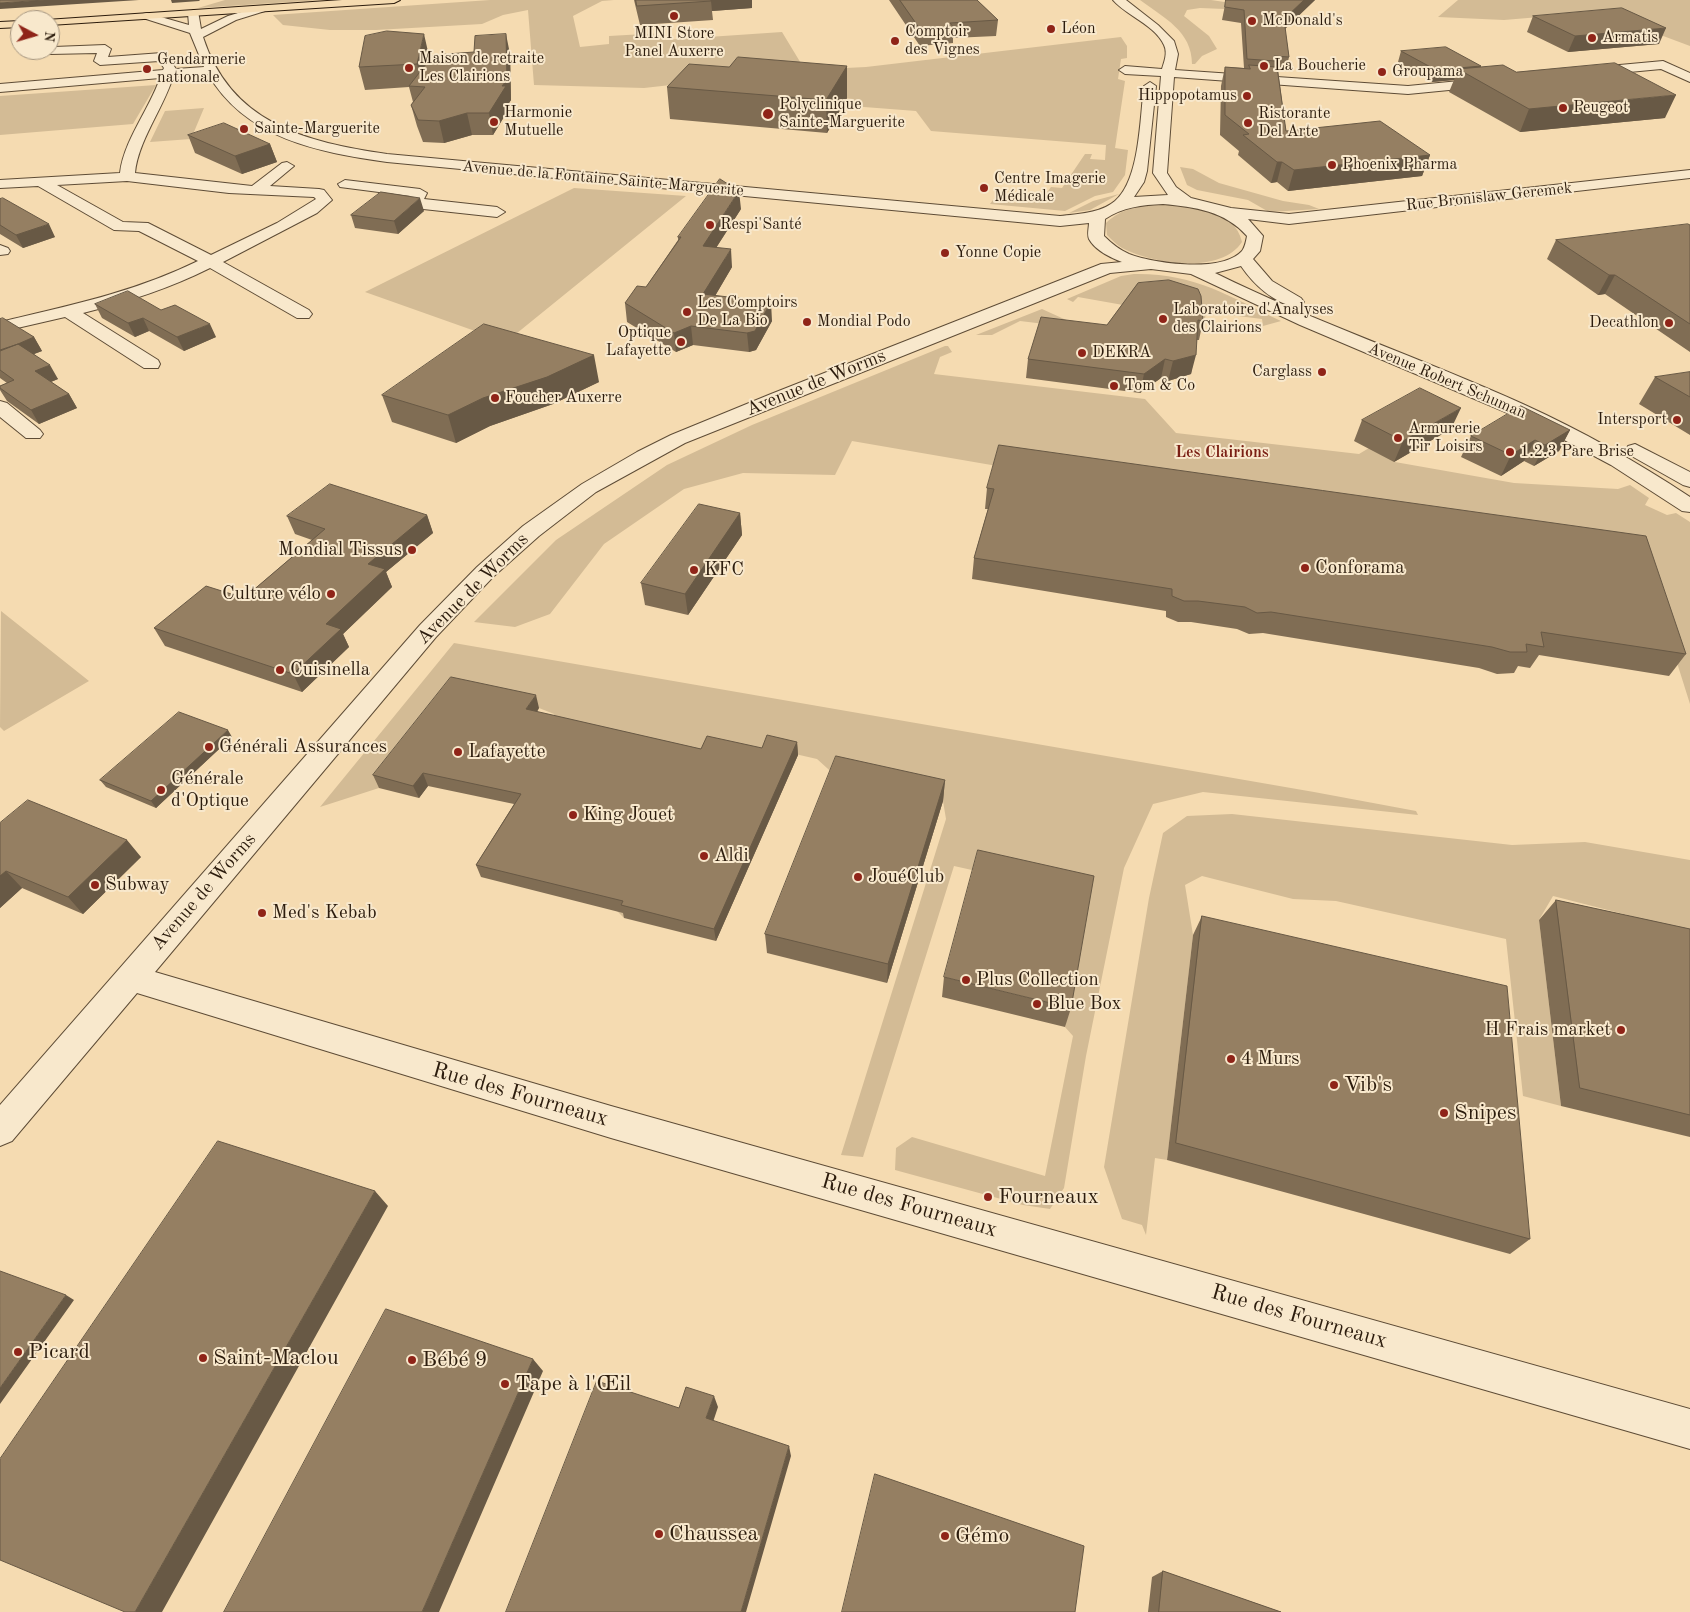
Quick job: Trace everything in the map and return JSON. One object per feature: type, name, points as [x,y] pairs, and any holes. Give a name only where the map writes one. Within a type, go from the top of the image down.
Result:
[{"type":"main road","points":[[60,21],[394,0]]},
{"type":"street","points":[[1104,0],[1147,39]]},
{"type":"street","points":[[1120,0],[1154,27],[1170,44],[1172,54],[1168,72],[1160,173],[1171,190],[1186,201]]},
{"type":"street","points":[[147,16],[195,33],[261,9]]},
{"type":"street","name":"Avenue de la Fontaine Sainte-Marguerite","points":[[194,13],[195,33],[212,70],[223,89],[248,116],[272,130],[326,147],[387,158],[1060,221],[1097,217]]},
{"type":"street","points":[[60,41],[64,35]]},
{"type":"street","points":[[60,51],[105,50],[100,61],[162,57],[170,68],[159,100],[129,158],[127,177]]},
{"type":"street","points":[[32,86],[48,60]]},
{"type":"street","points":[[1572,74],[1663,65],[1690,78]]},
{"type":"street","points":[[1121,204],[1137,182],[1140,171],[1152,67]]},
{"type":"street","points":[[1125,70],[1152,67],[1168,72],[1408,90],[1502,81]]},
{"type":"street","points":[[0,88],[212,70]]},
{"type":"street","points":[[0,184],[127,177],[256,190],[319,193],[345,184],[387,158]]},
{"type":"street","points":[[256,190],[288,166]]},
{"type":"street","name":"Rue Bronislaw Geremek","points":[[1230,213],[1288,219],[1690,174]]},
{"type":"street","points":[[39,181],[120,227],[142,226],[212,262],[303,314]]},
{"type":"street","points":[[345,184],[420,193],[414,203],[498,212]]},
{"type":"street","points":[[0,327],[114,300],[179,277],[312,210],[324,200],[319,193]]},
{"type":"street","points":[[1107,268],[1100,242],[1097,217],[1121,204],[1148,200],[1186,201],[1230,213],[1246,224],[1255,236],[1253,250],[1244,258],[1224,266],[1197,270],[1149,266]]},
{"type":"street","name":"Rue Bronislaw Geremek","points":[[1255,236],[1288,219]]},
{"type":"street","name":"Avenue de la Fontaine Sainte-Marguerite","points":[[1060,221],[1100,242],[1124,258],[1149,266]]},
{"type":"street","name":"Avenue Robert Schuman","points":[[1244,258],[1256,275],[1284,297],[1328,317],[1501,386],[1592,428],[1690,481]]},
{"type":"street","name":"Avenue de Worms","points":[[0,1130],[428,631],[491,566],[531,531],[575,499],[644,456],[678,439],[1107,268],[1149,266]]},
{"type":"street","name":"Avenue Robert Schuman","points":[[1197,270],[1300,320],[1493,398],[1628,467],[1690,506]]},
{"type":"street","points":[[68,311],[151,364]]},
{"type":"street","points":[[0,407],[33,434]]},
{"type":"street","name":"Rue des Fourneaux","points":[[130,978],[335,1041],[602,1119],[1690,1429]]},
{"type":"shaded area","points":[[225,0],[321,0],[198,8]]},
{"type":"shaded area","points":[[490,0],[614,0],[602,1],[573,16],[580,47],[609,44],[609,36],[662,33],[664,40],[782,32],[805,70],[866,67],[1121,37],[1127,46],[1127,58],[1121,59],[1118,79],[1125,81],[1115,148],[1128,150],[1125,175],[1113,192],[1095,196],[1065,211],[990,204],[993,200],[1018,203],[1032,202],[1039,199],[1051,187],[1062,188],[1085,154],[1092,154],[1090,159],[1105,160],[1106,145],[931,131],[916,111],[851,106],[853,99],[813,95],[787,72],[644,88],[534,85],[528,10],[503,15],[482,24],[376,30],[330,30],[283,25],[273,15]]},
{"type":"shaded area","points":[[1140,0],[1211,0],[1238,4],[1249,10],[1200,8],[1187,10],[1184,16],[1209,36],[1217,49],[1202,56],[1195,64],[1192,64],[1191,53],[1182,34],[1167,19]]},
{"type":"shaded area","points":[[1458,0],[1690,0],[1690,46],[1599,12],[1504,20],[1438,17]]},
{"type":"shaded area","points":[[156,85],[133,124],[0,135],[0,96]]},
{"type":"shaded area","points":[[204,108],[191,139],[150,142],[165,111]]},
{"type":"shaded area","points":[[1180,167],[1193,169],[1219,183],[1319,209],[1269,212],[1248,200],[1197,190],[1187,185]]},
{"type":"shaded area","points":[[574,188],[686,196],[506,342],[365,292]]},
{"type":"shaded area","points":[[1119,194],[1090,210],[1069,213],[1093,201]]},
{"type":"shaded area","points":[[1161,204],[1197,208],[1221,216],[1238,231],[1242,242],[1232,252],[1218,259],[1203,263],[1185,263],[1168,262],[1135,254],[1120,247],[1107,235],[1106,223],[1118,214],[1138,207]]},
{"type":"shaded area","points":[[1134,274],[1175,277],[1193,282],[1227,295],[1281,321],[1263,326],[1262,319],[1206,312],[1205,319],[1202,319],[1078,297],[1073,302],[1067,299],[1121,276]]},
{"type":"shaded area","points":[[1042,309],[1075,324],[1078,328],[1020,321],[992,335],[976,335]]},
{"type":"shaded area","points":[[948,346],[952,352],[940,357],[934,374],[1145,399],[1176,433],[1359,454],[1369,448],[1395,462],[1514,483],[1618,489],[1630,485],[1649,498],[1645,505],[1667,515],[1676,513],[1690,522],[1690,704],[1644,558],[1003,467],[852,441],[835,475],[743,473],[684,489],[604,544],[550,614],[515,627],[474,622],[556,540],[667,465],[752,425]]},
{"type":"shaded area","points":[[1,611],[89,681],[4,731],[0,727]]},
{"type":"shaded area","points":[[454,643],[1314,792],[1416,811],[1418,815],[1203,792],[1153,804],[1124,868],[1086,1056],[1064,1188],[1050,1209],[1023,1205],[895,1170],[896,1148],[912,1137],[1045,1176],[1073,1036],[1065,1027],[1089,896],[954,866],[863,1157],[841,1155],[946,819],[943,801],[837,777],[817,759],[769,748],[624,918],[589,883],[550,725],[554,714],[539,708],[379,788],[320,807]]},
{"type":"shaded area","points":[[1232,814],[1512,845],[1585,842],[1690,860],[1690,931],[1553,896],[1539,920],[1561,1106],[1523,1096],[1506,939],[1336,901],[1293,899],[1202,876],[1185,885],[1193,935],[1167,1160],[1155,1158],[1146,1235],[1142,1225],[1122,1219],[1104,1167],[1149,898],[1163,833],[1187,816]]},
{"type":"building","points":[[0,0],[45,0],[0,3]]},
{"type":"building","points":[[636,0],[711,0],[711,1],[637,6]]},
{"type":"building","points":[[900,0],[977,0],[998,20],[950,23],[954,28],[921,30]]},
{"type":"building","points":[[1226,0],[1304,0],[1284,19],[1289,57],[1274,56],[1275,61],[1247,59],[1244,10],[1225,7]]},
{"type":"building","points":[[1622,8],[1666,28],[1575,36],[1533,16]]},
{"type":"building","points":[[387,31],[424,34],[417,64],[359,67],[365,36]]},
{"type":"building","points":[[506,34],[507,80],[502,86],[506,86],[489,113],[467,113],[439,121],[418,120],[411,105],[425,87],[409,86],[433,55],[474,52],[475,36]]},
{"type":"building","points":[[1446,47],[1481,66],[1436,70],[1401,51]]},
{"type":"building","points":[[738,57],[847,66],[826,100],[667,87],[689,64],[729,67]]},
{"type":"building","points":[[1615,63],[1676,95],[1529,109],[1458,69],[1503,65],[1516,72]]},
{"type":"building","points":[[1249,65],[1277,67],[1286,131],[1380,121],[1430,155],[1294,170],[1282,162],[1277,162],[1243,135],[1249,134],[1225,115],[1225,67],[1250,69]]},
{"type":"building","points":[[224,123],[270,144],[235,156],[188,135]]},
{"type":"building","points":[[720,179],[739,191],[703,246],[731,249],[703,294],[771,302],[755,331],[747,333],[691,326],[674,333],[625,303],[637,286],[646,287],[681,237],[678,237]]},
{"type":"building","points":[[381,192],[420,198],[394,221],[351,215]]},
{"type":"building","points":[[3,198],[49,224],[16,235],[0,225],[0,199]]},
{"type":"building","points":[[1690,225],[1690,324],[1615,275],[1609,275],[1556,240]]},
{"type":"building","points":[[1169,280],[1198,289],[1201,296],[1203,321],[1198,320],[1196,355],[1173,361],[1165,359],[1144,374],[1028,359],[1041,317],[1107,325],[1138,283]]},
{"type":"building","points":[[128,291],[161,310],[175,305],[210,324],[177,337],[143,318],[128,323],[95,304]]},
{"type":"building","points":[[3,318],[34,337],[0,350],[0,319]]},
{"type":"building","points":[[484,324],[594,355],[547,377],[483,398],[448,415],[382,395]]},
{"type":"building","points":[[18,344],[50,365],[35,371],[69,394],[31,410],[0,388],[0,386],[14,380],[0,370],[0,351]]},
{"type":"building","points":[[1690,372],[1690,397],[1655,377]]},
{"type":"building","points":[[1420,388],[1461,408],[1403,441],[1362,420]]},
{"type":"building","points":[[1521,406],[1570,430],[1545,445],[1535,440],[1511,455],[1471,436]]},
{"type":"building","name":"Conforama","points":[[999,445],[1646,536],[1686,654],[1541,632],[1544,647],[1526,644],[1527,652],[1510,652],[1492,647],[1271,612],[1257,613],[1245,607],[1184,601],[1172,596],[1172,589],[974,558],[994,489],[987,488]]},
{"type":"building","points":[[330,484],[427,515],[368,564],[385,569],[326,624],[341,629],[293,674],[154,628],[206,586],[244,598],[325,529],[287,516]]},
{"type":"building","points":[[699,504],[740,513],[685,594],[641,583]]},
{"type":"building","points":[[451,677],[536,695],[526,709],[701,749],[707,736],[762,748],[767,735],[797,742],[714,929],[621,905],[623,901],[476,865],[521,794],[423,773],[413,786],[373,775]]},
{"type":"building","points":[[179,712],[228,730],[151,801],[100,780]]},
{"type":"building","name":"JouéClub","points":[[836,756],[945,780],[888,964],[765,934]]},
{"type":"building","points":[[28,800],[127,840],[68,897],[6,871],[0,876],[0,823]]},
{"type":"building","points":[[978,850],[1094,876],[1071,1008],[944,977]]},
{"type":"building","name":"H Frais market","points":[[1556,900],[1690,929],[1690,1115],[1580,1088]]},
{"type":"building","points":[[1202,916],[1507,986],[1530,1239],[1176,1143]]},
{"type":"building","name":"Saint-Maclou","points":[[218,1141],[375,1191],[135,1612],[125,1612],[0,1560],[0,1459]]},
{"type":"building","name":"Picard","points":[[0,1271],[66,1295],[0,1388]]},
{"type":"building","points":[[386,1309],[533,1359],[422,1612],[224,1612]]},
{"type":"building","name":"Chaussea","points":[[597,1381],[679,1408],[686,1387],[714,1396],[706,1418],[789,1446],[741,1612],[506,1612]]},
{"type":"building","name":"Gémo","points":[[875,1474],[1084,1546],[1075,1612],[842,1612]]},
{"type":"building","points":[[1163,1571],[1281,1612],[1159,1612]]},
{"type":"place","name":"MINI Store Panel Auxerre","points":[[674,16]]},
{"type":"place","name":"McDonald's","points":[[1252,21]]},
{"type":"place","name":"Léon","points":[[1051,29]]},
{"type":"place","name":"Armatis","points":[[1592,38]]},
{"type":"place","name":"Comptoir des Vignes","points":[[895,41]]},
{"type":"place","name":"La Boucherie","points":[[1264,66]]},
{"type":"place","name":"Maison de retraite Les Clairions","points":[[409,68]]},
{"type":"place","name":"Gendarmerie nationale","points":[[147,69]]},
{"type":"place","name":"Groupama","points":[[1382,72]]},
{"type":"place","name":"Hippopotamus","points":[[1247,96]]},
{"type":"place","name":"Peugeot","points":[[1563,108]]},
{"type":"place","name":"Polyclinique Sainte-Marguerite","points":[[768,114]]},
{"type":"place","name":"Harmonie Mutuelle","points":[[494,122]]},
{"type":"place","name":"Ristorante Del Arte","points":[[1248,123]]},
{"type":"place","name":"Sainte-Marguerite","points":[[244,129]]},
{"type":"place","name":"Phoenix Pharma","points":[[1332,165]]},
{"type":"place","name":"Centre Imagerie Médicale","points":[[984,188]]},
{"type":"place","name":"Respi'Santé","points":[[710,225]]},
{"type":"place","name":"Yonne Copie","points":[[945,253]]},
{"type":"place","name":"Les Comptoirs De La Bio","points":[[687,312]]},
{"type":"place","name":"Laboratoire d'Analyses des Clairions","points":[[1163,319]]},
{"type":"place","name":"Mondial Podo","points":[[807,322]]},
{"type":"place","name":"Decathlon","points":[[1669,323]]},
{"type":"place","name":"Optique Lafayette","points":[[681,342]]},
{"type":"place","name":"DEKRA","points":[[1082,353]]},
{"type":"place","name":"Carglass","points":[[1322,372]]},
{"type":"place","name":"Tom & Co","points":[[1114,386]]},
{"type":"place","name":"Foucher Auxerre","points":[[495,398]]},
{"type":"place","name":"Intersport","points":[[1677,420]]},
{"type":"place","name":"Armurerie Tir Loisirs","points":[[1398,438]]},
{"type":"place","name":"1.2.3 Pare Brise","points":[[1510,452]]},
{"type":"place","name":"Mondial Tissus","points":[[412,550]]},
{"type":"place","name":"Conforama","points":[[1305,568]]},
{"type":"place","name":"KFC","points":[[694,570]]},
{"type":"place","name":"Culture vélo","points":[[331,594]]},
{"type":"place","name":"Cuisinella","points":[[280,670]]},
{"type":"place","name":"Générali Assurances","points":[[209,747]]},
{"type":"place","name":"Lafayette","points":[[458,752]]},
{"type":"place","name":"Générale d'Optique","points":[[161,790]]},
{"type":"place","name":"King Jouet","points":[[573,815]]},
{"type":"place","name":"Aldi","points":[[704,856]]},
{"type":"place","name":"JouéClub","points":[[858,877]]},
{"type":"place","name":"Subway","points":[[95,885]]},
{"type":"place","name":"Med's Kebab","points":[[262,913]]},
{"type":"place","name":"Plus Collection","points":[[966,980]]},
{"type":"place","name":"Blue Box","points":[[1037,1004]]},
{"type":"place","name":"H Frais market","points":[[1621,1030]]},
{"type":"place","name":"4 Murs","points":[[1231,1059]]},
{"type":"place","name":"Vib's","points":[[1334,1085]]},
{"type":"place","name":"Snipes","points":[[1444,1113]]},
{"type":"place","name":"Fourneaux","points":[[988,1197]]},
{"type":"place","name":"Picard","points":[[18,1352]]},
{"type":"place","name":"Saint-Maclou","points":[[203,1358]]},
{"type":"place","name":"Bébé 9","points":[[412,1360]]},
{"type":"place","name":"Tape à l'Œil","points":[[505,1384]]},
{"type":"place","name":"Chaussea","points":[[659,1534]]},
{"type":"place","name":"Gémo","points":[[945,1536]]},
{"type":"district","name":"Les Clairions","points":[[1222,453]]}]
